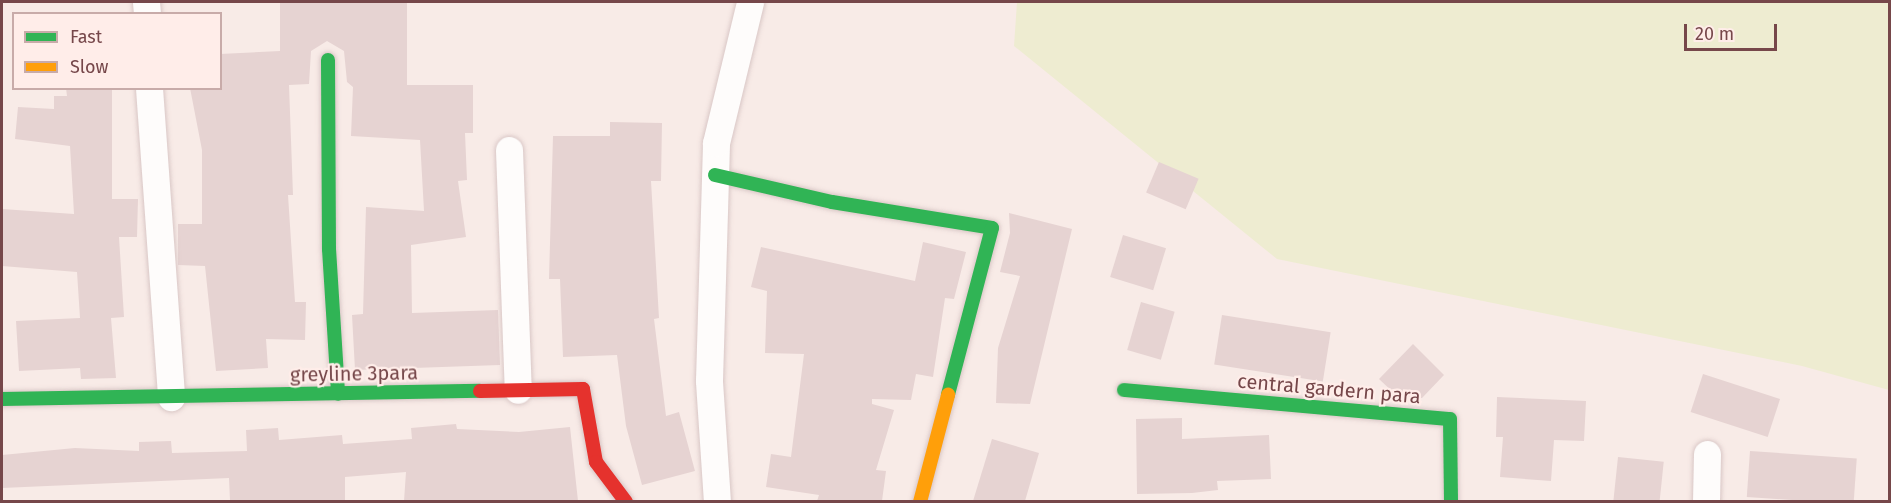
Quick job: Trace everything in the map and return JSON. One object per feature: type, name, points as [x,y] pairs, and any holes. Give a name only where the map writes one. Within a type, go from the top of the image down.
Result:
[{"type":"street","points":[[717,501],[709,380],[716,143],[750,2]]},
{"type":"street","points":[[328,60],[329,249],[338,394]]},
{"type":"street","points":[[149,90],[171,397]]},
{"type":"street","points":[[509,150],[518,390]]},
{"type":"street","points":[[715,175],[832,202],[992,228],[920,501]]},
{"type":"street","name":"greyline 3para","points":[[2,399],[583,389],[596,462],[626,501]]},
{"type":"street","name":"central gardern para","points":[[1124,390],[1450,419],[1451,501]]},
{"type":"street","points":[[1706,501],[1707,454]]},
{"type":"shaded area","points":[[1017,2],[1889,2],[1889,390],[1802,366],[1277,259],[1014,46]]},
{"type":"building","points":[[280,2],[407,2],[407,85],[473,85],[473,133],[465,133],[467,180],[458,181],[466,237],[411,245],[412,313],[498,310],[500,365],[355,370],[352,315],[363,314],[366,207],[424,211],[420,140],[351,136],[353,87],[347,82],[344,51],[327,41],[311,51],[309,84],[289,85],[293,195],[288,195],[295,302],[306,302],[305,340],[266,339],[268,368],[216,371],[205,266],[178,265],[178,224],[202,224],[202,150],[190,90],[222,90],[222,54],[280,51]]},
{"type":"building","points":[[66,90],[112,90],[112,199],[138,199],[137,237],[119,237],[124,317],[111,318],[116,378],[81,379],[80,368],[19,371],[16,321],[80,318],[77,272],[2,266],[2,209],[74,214],[70,146],[15,139],[18,107],[54,109],[54,96],[67,96]]},
{"type":"building","points":[[610,122],[662,123],[661,181],[651,181],[659,318],[654,319],[666,416],[679,412],[695,471],[642,485],[626,426],[617,355],[563,357],[560,279],[549,279],[553,136],[610,136]]},
{"type":"building","points":[[1159,162],[1199,179],[1186,209],[1146,192]]},
{"type":"building","points":[[1009,213],[1072,229],[1030,404],[996,403],[998,348],[1020,276],[1000,272],[1010,233]]},
{"type":"building","points":[[1123,235],[1166,248],[1153,290],[1110,277]]},
{"type":"building","points":[[923,242],[966,252],[954,299],[945,298],[933,377],[916,374],[911,400],[872,399],[872,404],[894,410],[876,470],[886,471],[882,501],[817,501],[819,495],[766,487],[771,454],[791,457],[804,354],[765,353],[767,291],[751,287],[761,247],[915,281]]},
{"type":"building","points":[[1141,302],[1175,312],[1161,360],[1127,350]]},
{"type":"building","points":[[1222,315],[1331,332],[1323,382],[1214,364]]},
{"type":"building","points":[[1413,344],[1444,375],[1422,398],[1396,395],[1379,379]]},
{"type":"building","points":[[1703,374],[1780,399],[1768,437],[1691,412]]},
{"type":"building","points":[[1497,397],[1586,401],[1584,441],[1554,440],[1551,481],[1500,477],[1503,437],[1496,437]]},
{"type":"building","points":[[1182,418],[1182,439],[1269,435],[1271,479],[1217,481],[1218,490],[1192,493],[1137,494],[1136,419]]},
{"type":"building","points":[[456,424],[457,429],[519,432],[570,427],[578,501],[404,501],[406,472],[345,477],[345,501],[230,501],[229,478],[2,488],[2,455],[75,448],[139,451],[139,442],[171,441],[172,453],[247,451],[246,430],[278,428],[279,440],[342,435],[343,444],[412,439],[411,428]]},
{"type":"building","points":[[992,439],[1039,453],[1025,501],[973,501]]},
{"type":"building","points":[[1750,451],[1857,458],[1854,502],[1747,497]]},
{"type":"building","points":[[1618,457],[1664,462],[1660,502],[1613,501]]},
{"type":"traffic: fast","points":[[328,60],[329,249],[338,394]]},
{"type":"traffic: fast","points":[[715,175],[832,202],[992,228],[948,395]]},
{"type":"traffic: fast","points":[[1124,390],[1450,419],[1451,502]]},
{"type":"traffic: fast","points":[[2,399],[480,391]]},
{"type":"traffic: slow","points":[[920,502],[948,395]]},
{"type":"traffic: jam","points":[[480,391],[583,389],[596,462],[626,502]]}]
